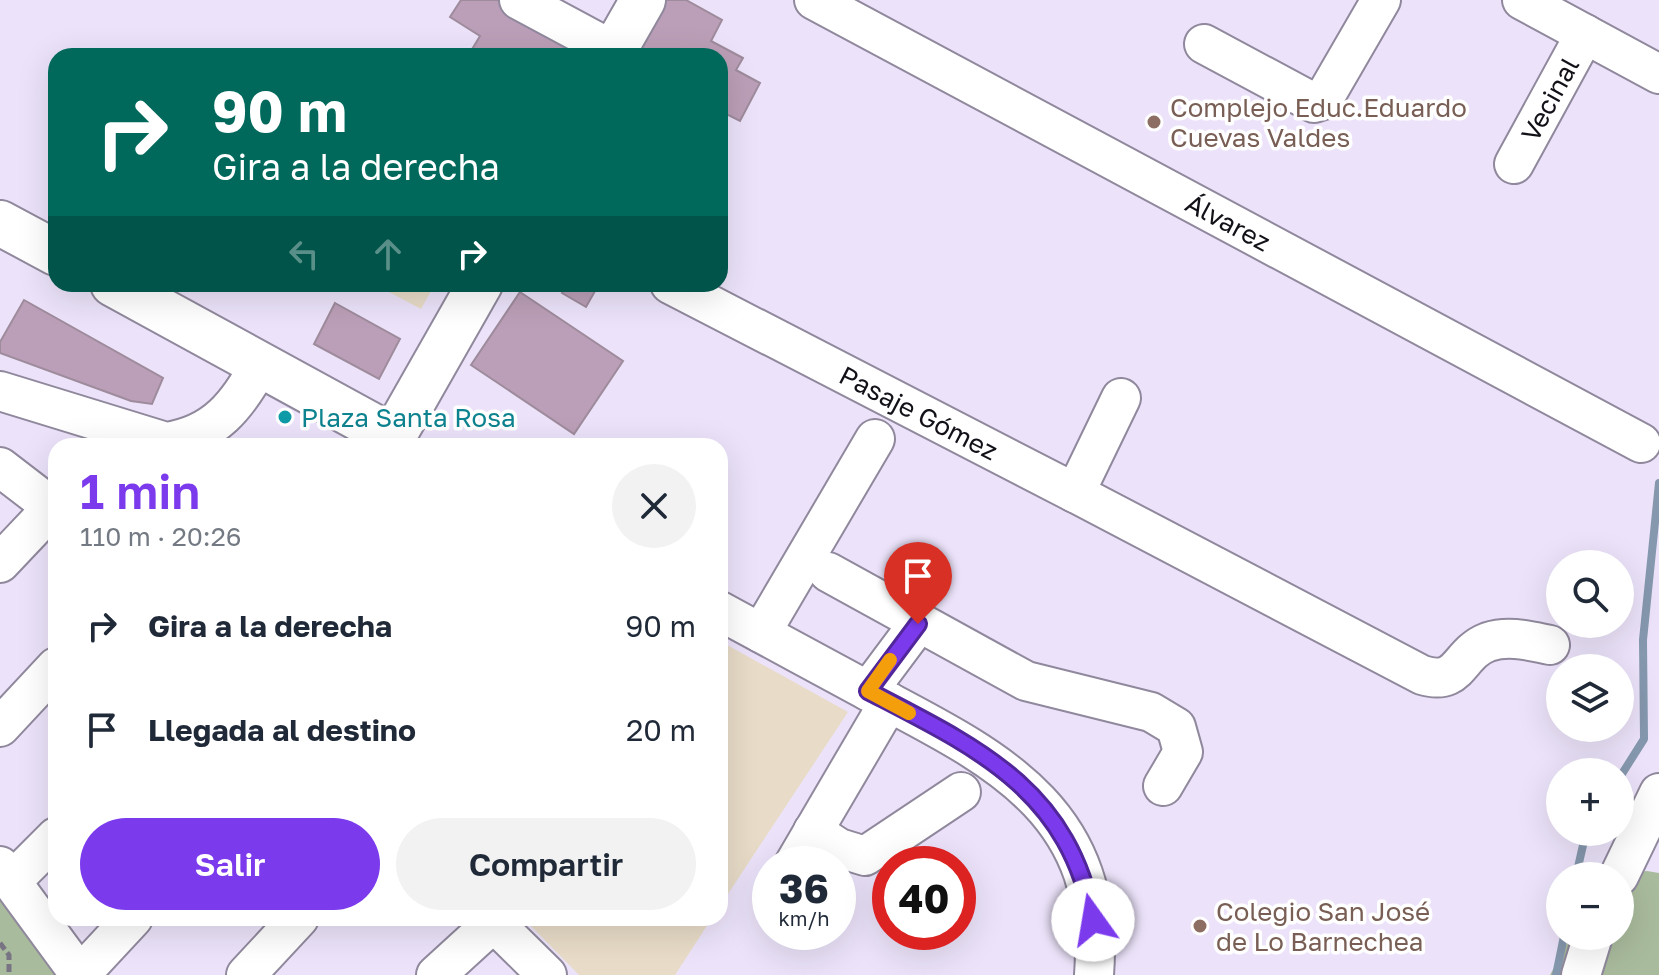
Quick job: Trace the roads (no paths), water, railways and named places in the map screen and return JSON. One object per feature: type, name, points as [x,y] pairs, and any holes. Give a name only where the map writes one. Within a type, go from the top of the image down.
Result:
[{"type":"main road","points":[[615,48],[643,0]]},
{"type":"main road","points":[[0,223],[48,249]]},
{"type":"main road","points":[[128,292],[396,438]]},
{"type":"main road","points":[[403,438],[476,292]]},
{"type":"street","points":[[519,0],[603,48]]},
{"type":"street","name":"Álvarez","points":[[814,0],[1641,443]]},
{"type":"street","points":[[1204,44],[1314,103],[1323,100],[1381,0]]},
{"type":"street","name":"Vecinal","points":[[1522,0],[1659,74]]},
{"type":"street","name":"Vecinal","points":[[1514,164],[1585,34]]},
{"type":"street","name":"Pasaje Gómez","points":[[686,292],[1422,675],[1439,680],[1453,674],[1463,661],[1486,643],[1508,638],[1550,645]]},
{"type":"street","points":[[190,438],[226,415],[241,399],[260,364]]},
{"type":"street","points":[[0,391],[153,438]]},
{"type":"street","points":[[1075,493],[1121,398]]},
{"type":"street","points":[[761,633],[875,439]]},
{"type":"street","points":[[0,467],[48,504]]},
{"type":"street","points":[[0,563],[48,515]]},
{"type":"street","points":[[828,572],[1026,681],[1151,712],[1176,727],[1183,752],[1163,786]]},
{"type":"street","points":[[728,616],[991,759],[1026,786],[1067,842],[1084,882],[1094,929],[1094,975]]},
{"type":"street","points":[[804,846],[918,624]]},
{"type":"street","points":[[0,727],[48,676]]},
{"type":"street","points":[[813,831],[839,848],[865,856],[961,792]]},
{"type":"street","points":[[1626,862],[1659,793]]},
{"type":"street","points":[[48,843],[6,874],[80,975],[126,926]]},
{"type":"street","points":[[246,975],[292,926]]},
{"type":"street","points":[[436,975],[486,926]]},
{"type":"street","points":[[498,926],[547,975]]},
{"type":"street","points":[[1581,975],[1589,950]]},
{"type":"waterway","points":[[1632,758],[1644,739],[1643,640],[1659,483]]},
{"type":"waterway","points":[[1579,862],[1583,846]]},
{"type":"waterway","points":[[1556,975],[1561,950]]},
{"type":"place","name":"Complejo Educ.Eduardo Cuevas Valdes","points":[[1154,122]]},
{"type":"place","name":"Plaza Santa Rosa","points":[[285,417]]},
{"type":"place","name":"Colegio San José de Lo Barnechea","points":[[1200,926]]}]
